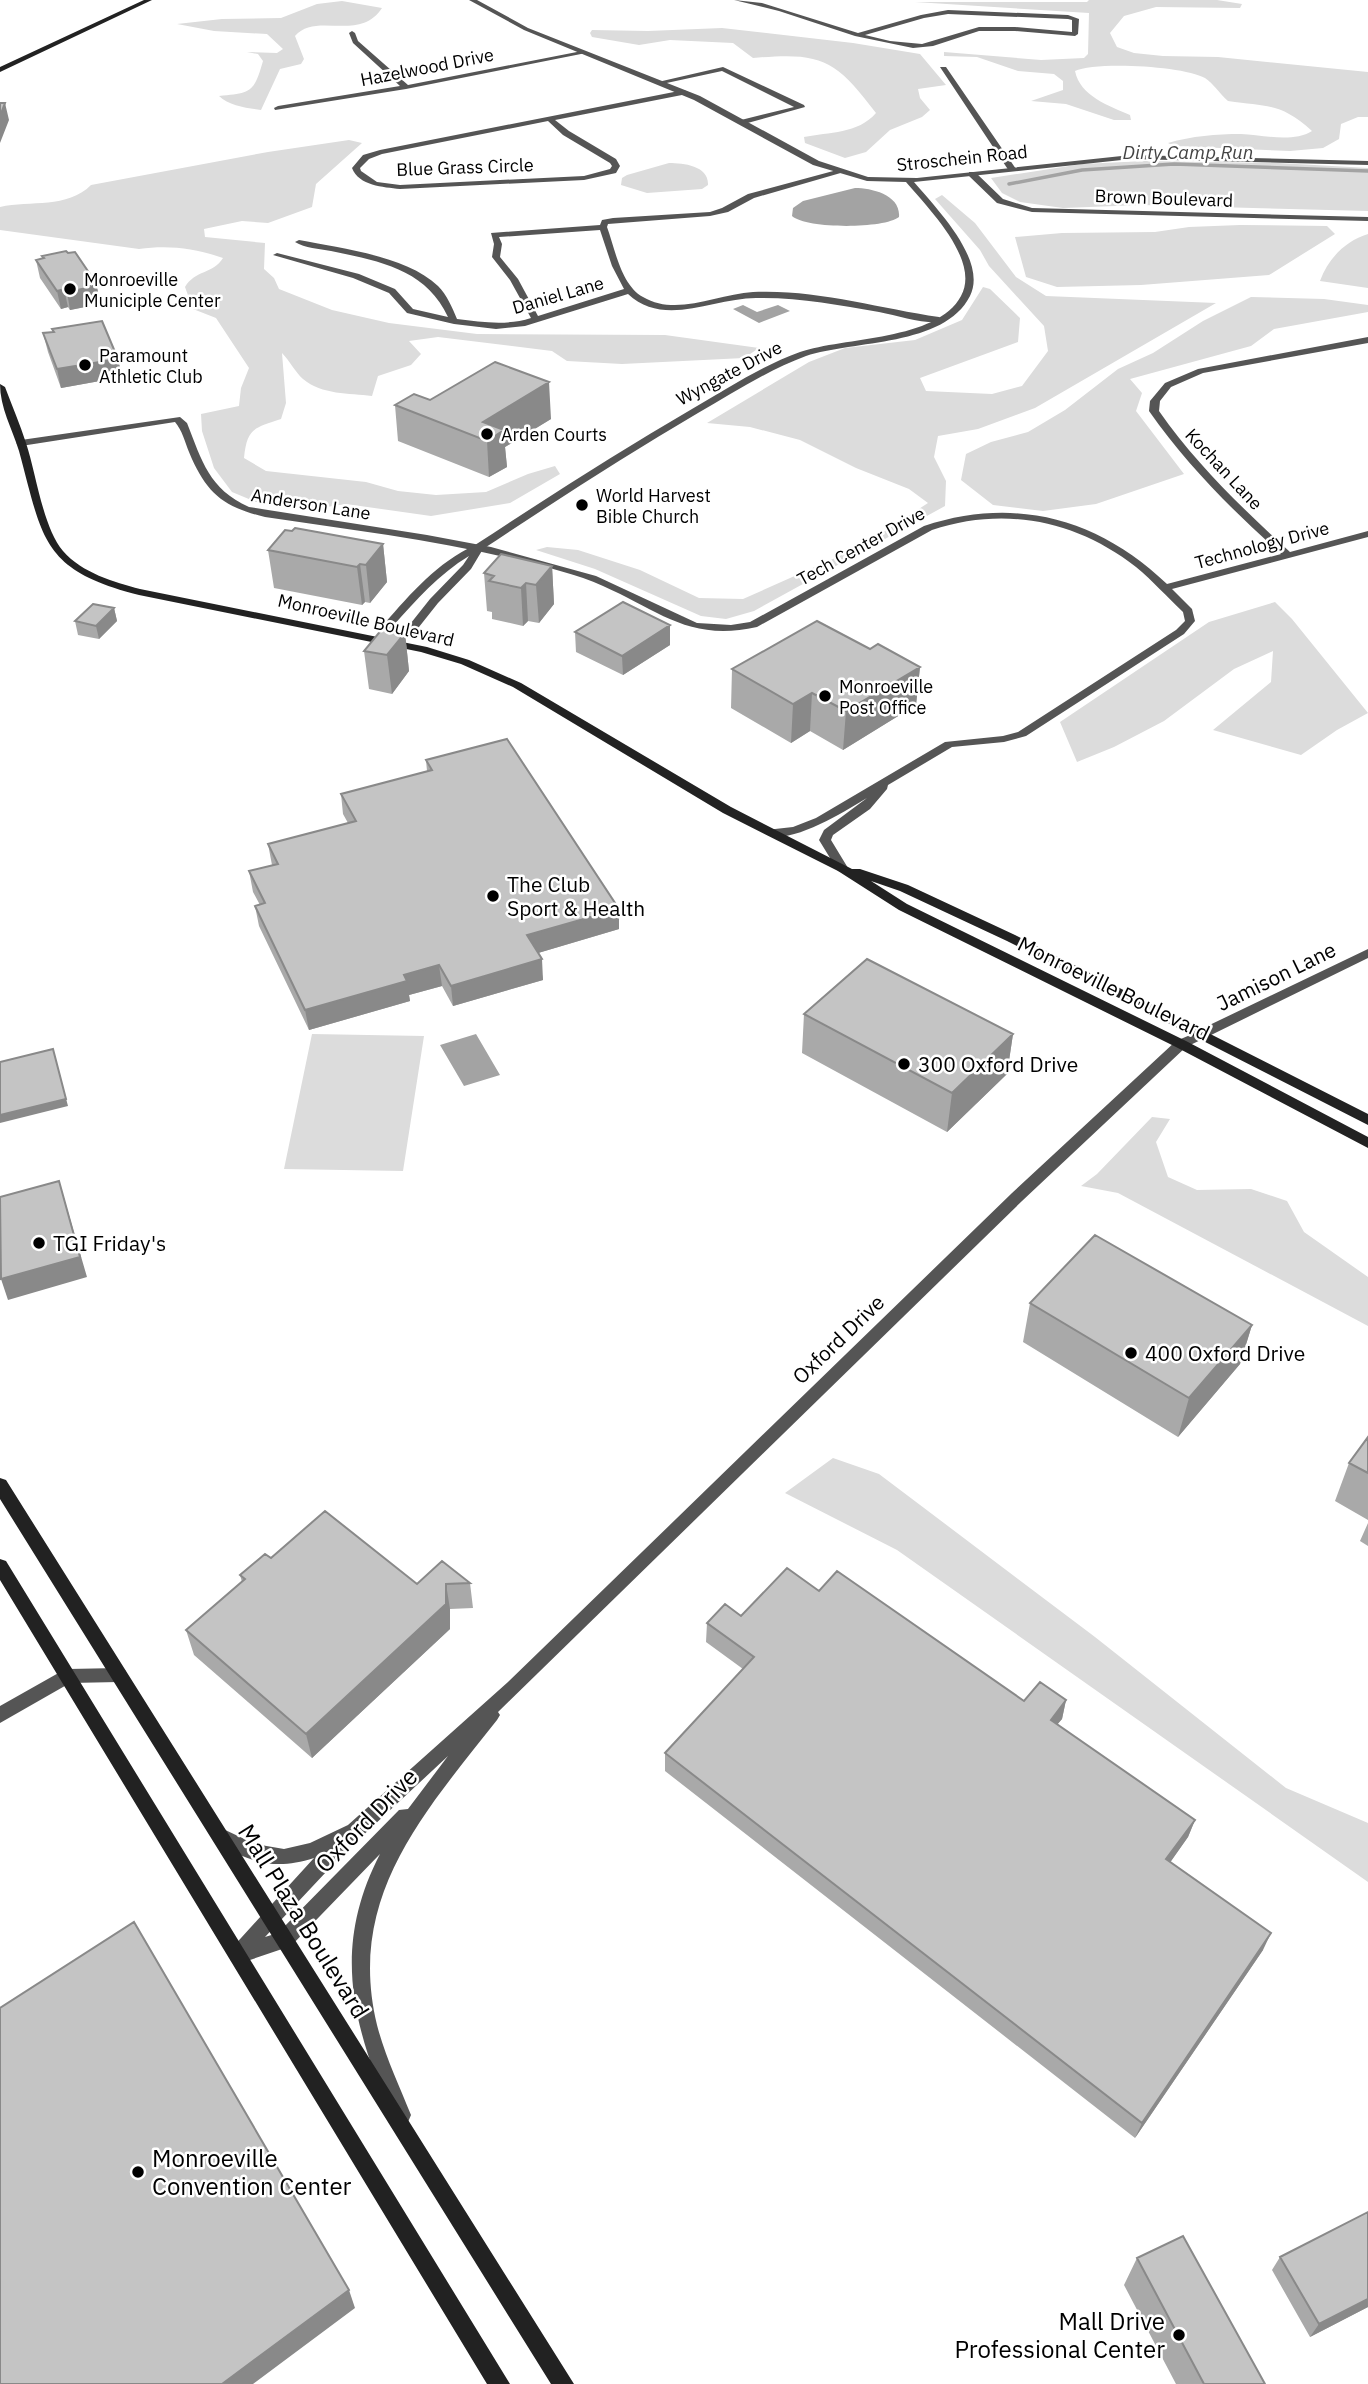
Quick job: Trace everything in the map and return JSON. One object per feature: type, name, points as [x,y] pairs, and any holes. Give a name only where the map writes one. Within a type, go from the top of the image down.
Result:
[{"type":"main road","points":[[0,69],[149,0]]},
{"type":"main road","name":"Monroeville Boulevard","points":[[0,387],[21,443],[46,532],[65,559],[88,575],[152,595],[389,641],[448,656],[502,677],[715,804],[770,833],[842,868],[920,896],[1202,1034],[1368,1120]]},
{"type":"main road","name":"Monroeville Boulevard","points":[[842,868],[903,907],[1181,1044],[1368,1143]]},
{"type":"main road","name":"Mall Plaza Boulevard","points":[[0,1485],[563,2384]]},
{"type":"main road","points":[[0,1566],[499,2384]]},
{"type":"street","name":"Stroschein Road","points":[[472,0],[526,29],[684,92],[803,156],[840,172],[878,180],[909,181],[1093,160],[1150,157],[1368,163]]},
{"type":"street","points":[[737,0],[857,35],[892,44],[928,46],[978,29],[1075,34],[1076,19],[948,12],[923,16],[857,35]]},
{"type":"street","points":[[352,33],[355,41],[406,87]]},
{"type":"street","name":"Hazelwood Drive","points":[[278,108],[406,87],[582,53]]},
{"type":"street","points":[[662,82],[723,69],[801,107],[744,122]]},
{"type":"street","points":[[943,69],[1012,169]]},
{"type":"street","name":"Blue Grass Circle","points":[[550,119],[566,133],[613,161],[615,166],[612,171],[584,178],[400,187],[375,184],[363,179],[356,172],[361,161],[380,152],[684,92]]},
{"type":"street","points":[[840,172],[751,196],[710,214],[613,220],[605,222],[603,227],[628,291],[649,304],[693,307],[741,296],[772,295],[939,320]]},
{"type":"street","name":"Brown Boulevard","points":[[972,174],[1000,201],[1032,210],[1368,219]]},
{"type":"street","name":"Wyngate Drive","points":[[479,547],[467,567],[433,601],[411,630],[389,641],[388,626],[433,575],[450,561],[479,547],[664,429],[775,366],[810,352],[916,330],[955,310],[967,293],[967,267],[950,232],[909,181]]},
{"type":"street","points":[[536,320],[514,279],[496,257],[498,244],[494,235],[603,227]]},
{"type":"street","points":[[299,242],[367,257],[419,277],[436,289],[454,321]]},
{"type":"street","name":"Daniel Lane","points":[[277,255],[356,276],[393,291],[410,311],[454,321],[506,326],[536,320],[628,291]]},
{"type":"street","points":[[876,311],[916,330]]},
{"type":"street","name":"Kochan Lane","points":[[1289,556],[1229,502],[1172,437],[1154,411],[1158,394],[1168,385],[1201,371],[1368,340]]},
{"type":"street","name":"Anderson Lane","points":[[21,443],[177,419],[183,423],[211,489],[238,507],[265,514],[479,547]]},
{"type":"street","name":"Tech Center Drive","points":[[479,547],[583,575],[615,587],[677,622],[712,630],[753,625],[917,534],[948,521],[972,516],[1026,516],[1067,526],[1124,554],[1188,611],[1190,616],[1187,626],[1180,632],[1022,734],[1004,739],[949,744],[820,821],[795,830],[770,833]]},
{"type":"street","name":"Technology Drive","points":[[1164,588],[1368,534]]},
{"type":"street","name":"Tech Center Drive","points":[[842,868],[828,849],[825,840],[828,833],[866,806],[888,780]]},
{"type":"street","name":"Jamison Lane","points":[[1202,1034],[1368,953]]},
{"type":"street","name":"Oxford Drive","points":[[238,1955],[270,1917],[369,1819],[428,1762],[514,1686],[1017,1197],[1181,1044],[1202,1034]]},
{"type":"street","points":[[0,1715],[68,1676],[120,1675]]},
{"type":"street","name":"Oxford Drive","points":[[238,1955],[284,1940],[363,1862],[441,1777],[514,1686]]},
{"type":"street","points":[[412,2142],[374,2050],[365,2016],[361,1985],[362,1937],[366,1913],[384,1865],[397,1840],[441,1777]]},
{"type":"street","points":[[218,1834],[259,1856],[281,1857],[321,1849],[369,1819]]},
{"type":"shaded area","points":[[1217,0],[1242,4],[1240,8],[1156,7],[1124,16],[1110,33],[1117,47],[1134,53],[1218,57],[1368,72],[1368,117],[1358,117],[1341,124],[1339,139],[1323,148],[1290,151],[1174,146],[1168,143],[1204,136],[1241,134],[1296,137],[1312,131],[1282,110],[1228,101],[1205,78],[1179,70],[1101,66],[1075,71],[1078,80],[1089,94],[1130,115],[1131,120],[1114,120],[1066,104],[1031,101],[1063,90],[1063,81],[1054,74],[1018,71],[977,57],[944,56],[944,52],[1041,60],[1084,58],[1088,54],[1089,13],[915,2]]},
{"type":"shaded area","points":[[342,1],[382,8],[373,18],[362,24],[314,26],[295,36],[304,59],[301,64],[280,69],[261,110],[233,104],[219,96],[245,92],[254,85],[263,61],[258,54],[247,52],[277,53],[283,49],[267,34],[214,31],[177,24],[222,19],[281,18],[317,4]]},
{"type":"shaded area","points":[[722,28],[853,43],[920,54],[946,85],[918,89],[920,98],[930,110],[922,117],[890,130],[866,152],[845,158],[805,143],[804,137],[852,129],[876,113],[849,80],[824,63],[795,56],[753,58],[733,43],[670,40],[639,45],[592,37],[590,33],[592,30]]},
{"type":"shaded area","points":[[349,140],[362,143],[316,184],[312,207],[268,223],[242,221],[204,229],[205,237],[265,243],[264,269],[274,278],[279,289],[332,310],[389,323],[477,334],[665,335],[759,348],[744,358],[622,364],[567,361],[552,351],[438,337],[409,341],[421,354],[411,365],[378,376],[372,396],[336,392],[310,384],[282,353],[286,403],[281,419],[258,427],[250,435],[245,448],[244,458],[266,471],[366,482],[398,491],[436,495],[486,492],[555,466],[560,474],[510,503],[431,516],[346,504],[307,510],[292,505],[256,502],[232,492],[214,468],[202,431],[201,414],[239,406],[241,388],[249,368],[216,318],[193,309],[185,287],[223,258],[181,248],[139,249],[0,230],[0,207],[60,201],[81,193],[91,185]]},
{"type":"shaded area","points":[[1145,161],[1278,163],[1368,168],[1368,211],[1142,205],[1063,208],[1020,202],[1002,193],[991,178],[1082,164]]},
{"type":"shaded area","points":[[669,163],[688,165],[700,170],[708,185],[702,189],[647,193],[621,185],[622,178],[627,175]]},
{"type":"shaded area","points":[[855,188],[884,194],[895,203],[899,217],[878,224],[845,226],[813,223],[792,216],[793,208],[803,201]]},
{"type":"shaded area","points":[[942,195],[975,223],[1016,277],[1046,296],[1216,303],[1035,408],[978,429],[938,436],[934,457],[946,481],[945,506],[754,611],[726,619],[701,616],[595,569],[536,550],[547,547],[578,550],[640,570],[699,598],[743,599],[862,546],[928,503],[909,489],[856,468],[800,440],[750,427],[707,423],[809,362],[845,348],[915,340],[962,320],[983,287],[990,289],[1020,318],[1018,342],[920,378],[926,391],[992,394],[1022,386],[1048,351],[1044,326],[989,266],[980,250],[935,199]]},
{"type":"shaded area","points":[[1327,226],[1335,234],[1269,275],[1141,285],[1057,287],[1026,277],[1015,237],[1062,233],[1155,232],[1189,227]]},
{"type":"shaded area","points":[[1368,234],[1368,288],[1320,281],[1338,252],[1352,241]]},
{"type":"shaded area","points":[[1251,297],[1324,299],[1368,305],[1368,312],[1274,329],[1251,346],[1130,379],[1142,393],[1136,411],[1184,474],[1096,504],[1043,511],[993,505],[961,480],[966,454],[991,442],[1028,432],[1065,410],[1118,369],[1153,353],[1203,321]]},
{"type":"shaded area","points":[[743,305],[757,312],[778,305],[790,311],[759,323],[733,309]]},
{"type":"shaded area","points":[[1275,602],[1292,619],[1368,713],[1301,755],[1213,730],[1271,682],[1273,651],[1234,669],[1164,721],[1114,747],[1077,762],[1060,722],[1209,622]]},
{"type":"shaded area","points":[[312,1034],[424,1036],[403,1171],[284,1169]]},
{"type":"shaded area","points":[[476,1034],[500,1075],[464,1086],[440,1045]]},
{"type":"shaded area","points":[[1152,1117],[1170,1119],[1156,1142],[1168,1177],[1197,1190],[1251,1189],[1287,1201],[1304,1232],[1368,1277],[1368,1326],[1118,1193],[1081,1186],[1097,1174]]},
{"type":"shaded area","points":[[833,1458],[879,1474],[1095,1637],[1286,1788],[1368,1823],[1368,1882],[897,1550],[785,1493]]},
{"type":"building","points":[[0,103],[5,103],[0,116]]},
{"type":"building","points":[[75,252],[96,283],[90,284],[92,287],[67,292],[64,289],[57,291],[36,260],[44,258],[42,256]]},
{"type":"building","points":[[102,321],[118,359],[57,369],[43,333],[54,332],[52,329]]},
{"type":"building","points":[[495,362],[549,382],[483,422],[504,430],[487,441],[395,405],[414,394],[430,400]]},
{"type":"building","points":[[295,528],[383,544],[366,565],[360,564],[357,567],[268,550],[285,530],[292,531]]},
{"type":"building","points":[[501,554],[552,566],[536,585],[526,583],[521,588],[489,581],[494,576],[484,573]]},
{"type":"building","points":[[623,602],[670,625],[622,656],[575,632]]},
{"type":"building","points":[[93,604],[114,608],[96,626],[75,621]]},
{"type":"building","points":[[817,621],[870,649],[878,644],[920,667],[846,711],[812,693],[793,704],[732,669]]},
{"type":"building","points":[[382,629],[405,633],[387,655],[364,651]]},
{"type":"building","name":"The Club Sport & Health","points":[[507,739],[619,909],[527,935],[542,959],[451,986],[439,965],[404,975],[407,981],[305,1010],[255,906],[265,903],[249,871],[278,864],[268,844],[356,821],[341,794],[432,770],[426,760]]},
{"type":"building","points":[[867,959],[1013,1034],[952,1093],[804,1014]]},
{"type":"building","points":[[53,1049],[66,1099],[0,1115],[0,1062]]},
{"type":"building","name":"TGI Friday's","points":[[59,1181],[80,1257],[1,1279],[0,1197]]},
{"type":"building","points":[[1095,1235],[1252,1325],[1189,1398],[1030,1303]]},
{"type":"building","points":[[1368,1437],[1368,1473],[1349,1463]]},
{"type":"building","points":[[325,1511],[417,1584],[442,1561],[470,1583],[446,1584],[446,1604],[306,1734],[186,1630],[245,1579],[240,1575],[265,1554],[271,1558]]},
{"type":"building","points":[[787,1568],[819,1591],[837,1571],[1024,1701],[1040,1682],[1066,1700],[1051,1720],[1195,1820],[1166,1859],[1271,1933],[1142,2123],[665,1753],[754,1657],[707,1623],[725,1604],[741,1616]]},
{"type":"building","name":"Monroeville Convention Center","points":[[134,1922],[349,2290],[222,2384],[0,2384],[0,2008]]},
{"type":"building","points":[[1368,2212],[1368,2299],[1319,2324],[1280,2257]]},
{"type":"building","points":[[1183,2236],[1265,2384],[1204,2384],[1137,2258]]},
{"type":"waterway","name":"Dirty Camp Run","points":[[1009,184],[1082,170],[1174,164],[1368,171]]},
{"type":"place","name":"Monroeville Municiple Center","points":[[70,289]]},
{"type":"place","name":"Paramount Athletic Club","points":[[85,365]]},
{"type":"place","name":"Arden Courts","points":[[487,434]]},
{"type":"place","name":"World Harvest Bible Church","points":[[582,505]]},
{"type":"place","name":"Monroeville Post Office","points":[[825,696]]},
{"type":"place","name":"The Club Sport & Health","points":[[493,896]]},
{"type":"place","name":"300 Oxford Drive","points":[[904,1064]]},
{"type":"place","name":"TGI Friday's","points":[[39,1243]]},
{"type":"place","name":"400 Oxford Drive","points":[[1131,1353]]},
{"type":"place","name":"Monroeville Convention Center","points":[[138,2172]]},
{"type":"place","name":"Mall Drive Professional Center","points":[[1179,2335]]}]
